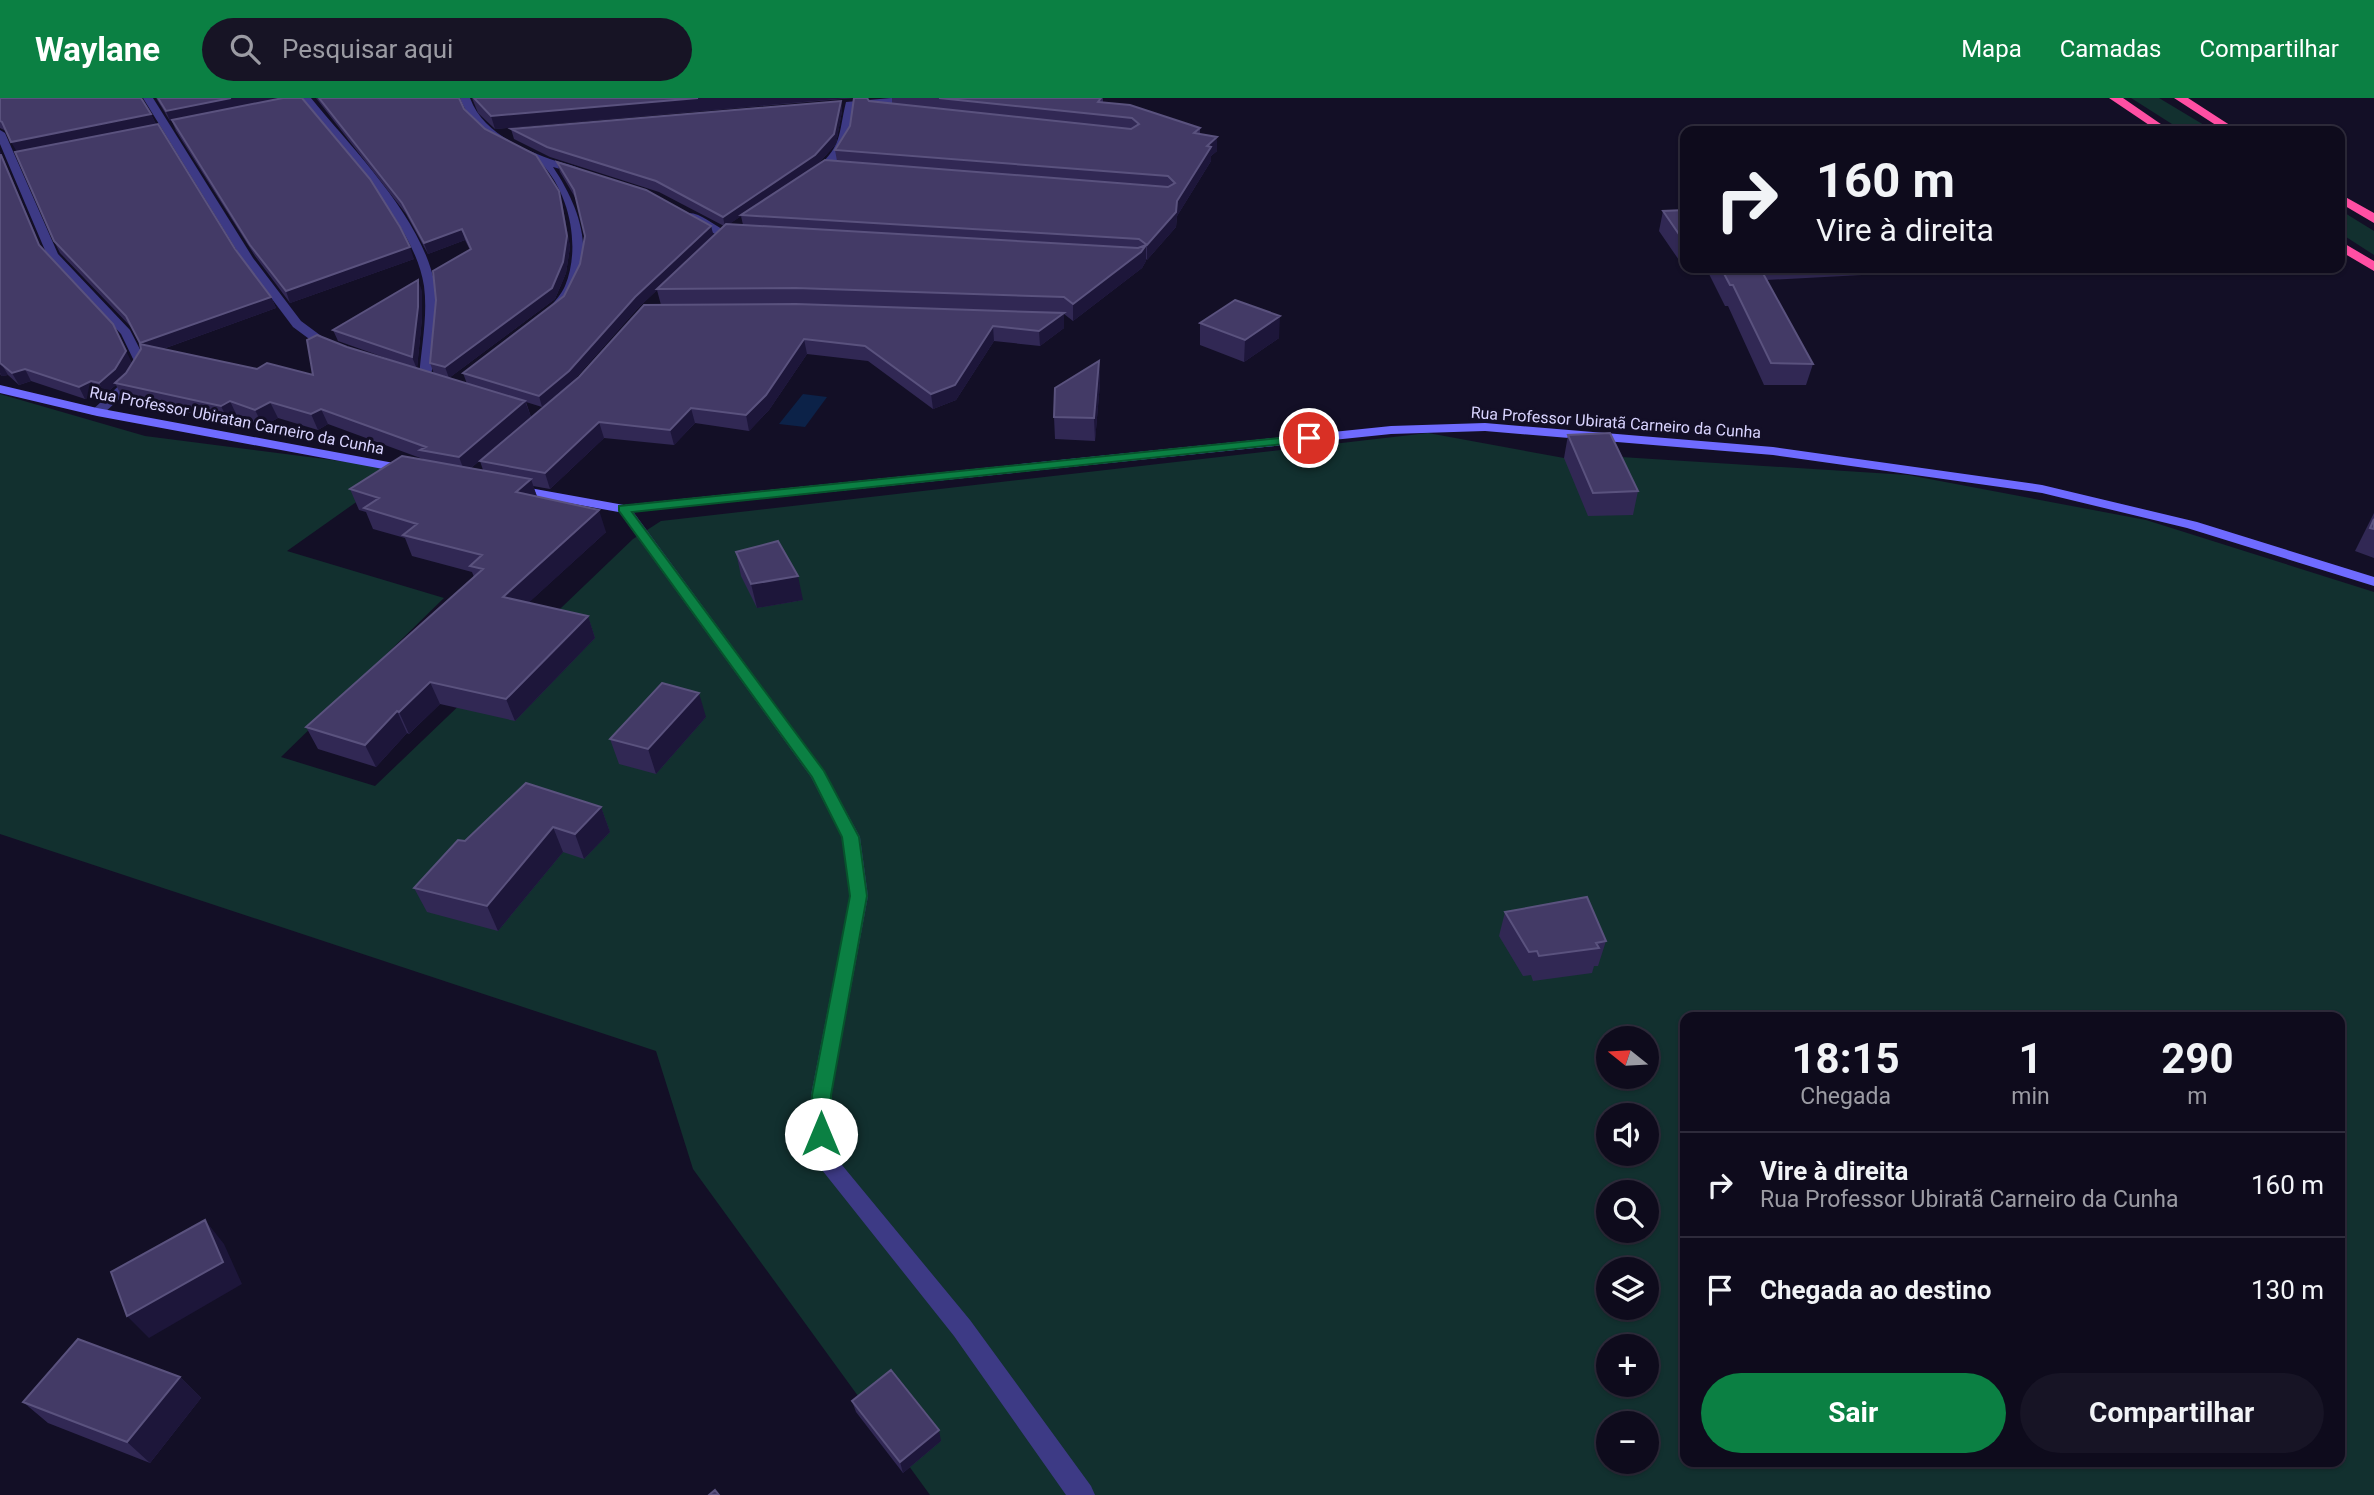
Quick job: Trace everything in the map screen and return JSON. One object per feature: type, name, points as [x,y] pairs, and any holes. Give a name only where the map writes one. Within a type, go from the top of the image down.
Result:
[{"type":"highway","points":[[2115,98],[2157,126]]},
{"type":"highway","points":[[2180,98],[2226,126]]},
{"type":"highway","points":[[2345,201],[2374,219]]},
{"type":"highway","points":[[2345,248],[2374,267]]},
{"type":"street","points":[[148,98],[248,259],[297,324],[320,341],[346,351]]},
{"type":"street","points":[[465,98],[472,115],[492,135],[545,161],[592,175]]},
{"type":"street","points":[[305,99],[377,187],[414,241],[430,285],[426,379]]},
{"type":"street","points":[[845,106],[912,99]]},
{"type":"street","points":[[845,106],[888,112]]},
{"type":"street","points":[[803,183],[825,168],[842,147],[850,119],[845,106]]},
{"type":"street","points":[[151,130],[178,124]]},
{"type":"street","points":[[0,133],[5,160],[53,255],[126,333],[141,363],[128,384],[97,412]]},
{"type":"street","points":[[492,135],[519,133]]},
{"type":"street","points":[[5,160],[22,157]]},
{"type":"street","points":[[541,320],[562,303],[575,274],[579,247],[569,201],[545,161]]},
{"type":"street","points":[[825,168],[838,169]]},
{"type":"street","points":[[684,211],[721,239],[753,236]]},
{"type":"street","points":[[721,239],[747,220]]},
{"type":"street","name":"Rua Professor Ubiratan Carneiro da Cunha","points":[[0,390],[97,412],[429,474]]},
{"type":"street","name":"Rua Professor Ubiratã Carneiro da Cunha","points":[[494,486],[624,509],[1391,430],[1485,427],[1773,452],[2042,489],[2192,525],[2374,582]]},
{"type":"street","points":[[624,509],[818,775],[851,837],[859,896],[821,1095],[821,1134],[833,1170],[962,1328],[1082,1495]]},
{"type":"green space","points":[[2131,98],[2159,98],[2206,126],[2175,126]]},
{"type":"green space","points":[[2345,213],[2374,231],[2374,255],[2345,236]]},
{"type":"green space","points":[[0,394],[145,436],[403,469],[287,551],[444,598],[281,757],[375,786],[633,539],[661,521],[1428,433],[1564,458],[1605,456],[1908,475],[2146,520],[2374,592],[2374,1495],[930,1495],[693,1169],[656,1051],[0,834]]},
{"type":"water","points":[[803,394],[827,397],[805,427],[779,424]]},
{"type":"building","points":[[0,98],[141,98],[151,114],[11,142],[0,121]]},
{"type":"building","points":[[158,98],[231,98],[166,111]]},
{"type":"building","points":[[283,98],[302,98],[370,179],[410,247],[286,291],[250,245],[172,120]]},
{"type":"building","points":[[319,98],[459,98],[464,109],[485,129],[536,155],[559,191],[567,236],[563,262],[552,288],[445,367],[430,363],[436,300],[433,271],[471,249],[462,229],[424,243],[402,203]]},
{"type":"building","points":[[474,98],[698,98],[491,116]]},
{"type":"building","points":[[854,98],[1131,129],[1139,124],[1132,118],[939,98],[1101,98],[1098,102],[1130,105],[1200,128],[1194,133],[1217,137],[1207,146],[1211,147],[1177,201],[1176,212],[1147,245],[1139,239],[741,215],[825,160],[1168,187],[1175,183],[1168,176],[835,150],[850,126]]},
{"type":"building","points":[[841,101],[834,134],[815,155],[723,217],[656,181],[547,147],[511,129]]},
{"type":"building","points":[[158,124],[235,249],[271,297],[140,343],[126,316],[54,241],[15,152]]},
{"type":"building","points":[[0,155],[39,245],[113,324],[126,351],[115,369],[99,383],[91,381],[79,387],[25,369],[12,373],[0,363]]},
{"type":"building","points":[[557,162],[646,190],[711,226],[635,297],[569,371],[539,396],[463,373],[564,296],[580,264],[585,236],[574,190]]},
{"type":"building","points":[[1680,210],[1680,236],[1663,211]]},
{"type":"building","points":[[726,224],[1138,248],[1146,245],[1141,252],[1073,304],[1064,297],[796,288],[657,289]]},
{"type":"building","points":[[1724,273],[1763,273],[1813,364],[1771,363],[1733,285],[1730,285]]},
{"type":"building","points":[[418,280],[412,357],[333,330]]},
{"type":"building","points":[[1235,300],[1280,316],[1245,340],[1200,323]]},
{"type":"building","points":[[796,304],[1064,313],[1039,331],[993,326],[955,385],[931,394],[865,346],[804,339],[766,395],[746,415],[691,408],[670,430],[599,422],[545,473],[480,461],[579,377],[644,305]]},
{"type":"building","points":[[317,335],[347,347],[525,401],[459,457],[420,450],[426,447],[321,409],[311,414],[270,402],[255,410],[230,401],[221,406],[115,383],[126,373],[141,349],[140,344],[257,369],[267,363],[313,375],[307,340]]},
{"type":"building","points":[[1099,361],[1094,418],[1054,417],[1055,388]]},
{"type":"building","points":[[1610,433],[1638,491],[1593,493],[1568,435]]},
{"type":"building","points":[[402,456],[531,479],[516,492],[599,510],[503,597],[588,616],[506,699],[430,682],[397,711],[365,745],[306,727],[483,569],[470,566],[482,555],[403,535],[417,524],[364,508],[379,498],[350,489]]},
{"type":"building","points":[[778,541],[798,576],[751,584],[736,552]]},
{"type":"building","points":[[662,683],[699,693],[648,749],[610,739]]},
{"type":"building","points":[[526,783],[601,807],[575,834],[553,827],[487,906],[414,888],[458,840],[465,841]]},
{"type":"building","points":[[1587,897],[1606,941],[1596,943],[1599,948],[1539,956],[1537,951],[1529,952],[1505,912]]},
{"type":"building","points":[[205,1220],[223,1262],[127,1316],[111,1272]]},
{"type":"building","points":[[78,1339],[180,1377],[127,1442],[23,1402]]},
{"type":"building","points":[[891,1370],[939,1430],[900,1462],[852,1401]]},
{"type":"route","points":[[821,1134],[821,1095],[859,896],[851,837],[818,775],[624,509],[1309,438]]}]
